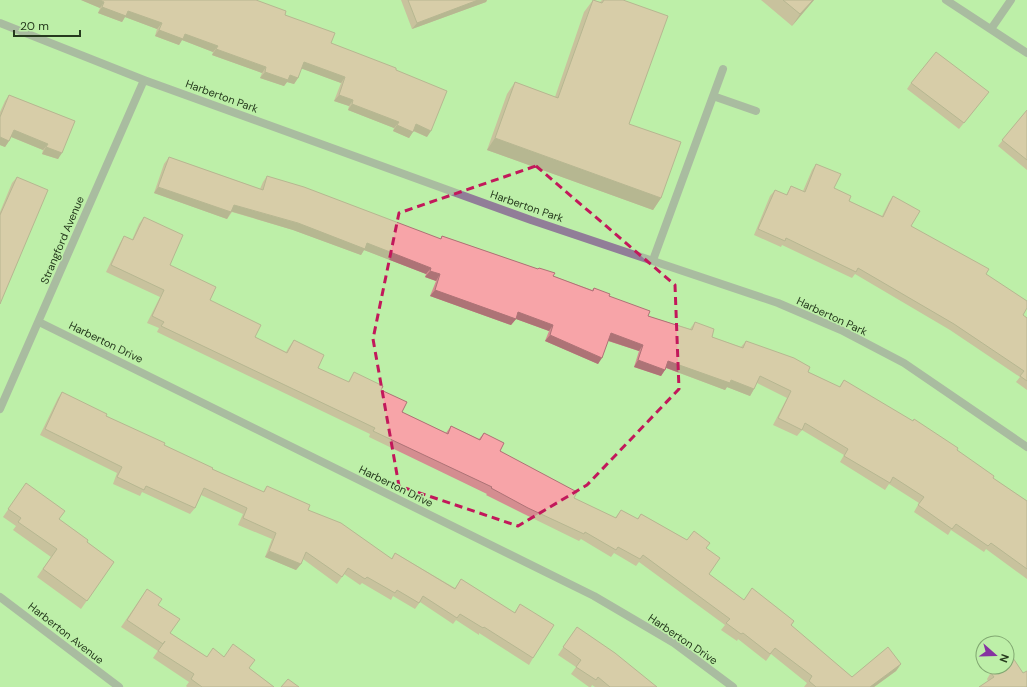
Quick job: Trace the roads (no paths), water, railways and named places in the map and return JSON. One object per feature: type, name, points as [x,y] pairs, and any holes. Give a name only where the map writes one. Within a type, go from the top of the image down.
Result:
[{"type":"street","points":[[946,0],[1027,53]]},
{"type":"street","points":[[991,29],[1011,0]]},
{"type":"street","name":"Harberton Park","points":[[0,23],[144,80],[531,220],[778,303],[841,330],[904,363],[1027,447]]},
{"type":"street","points":[[653,260],[723,69]]},
{"type":"street","name":"Strangford Avenue","points":[[0,409],[144,80]]},
{"type":"street","points":[[713,96],[756,112]]},
{"type":"street","name":"Harberton Drive","points":[[39,322],[594,596],[674,644],[733,687]]},
{"type":"street","name":"Harberton Avenue","points":[[0,596],[119,687]]}]
